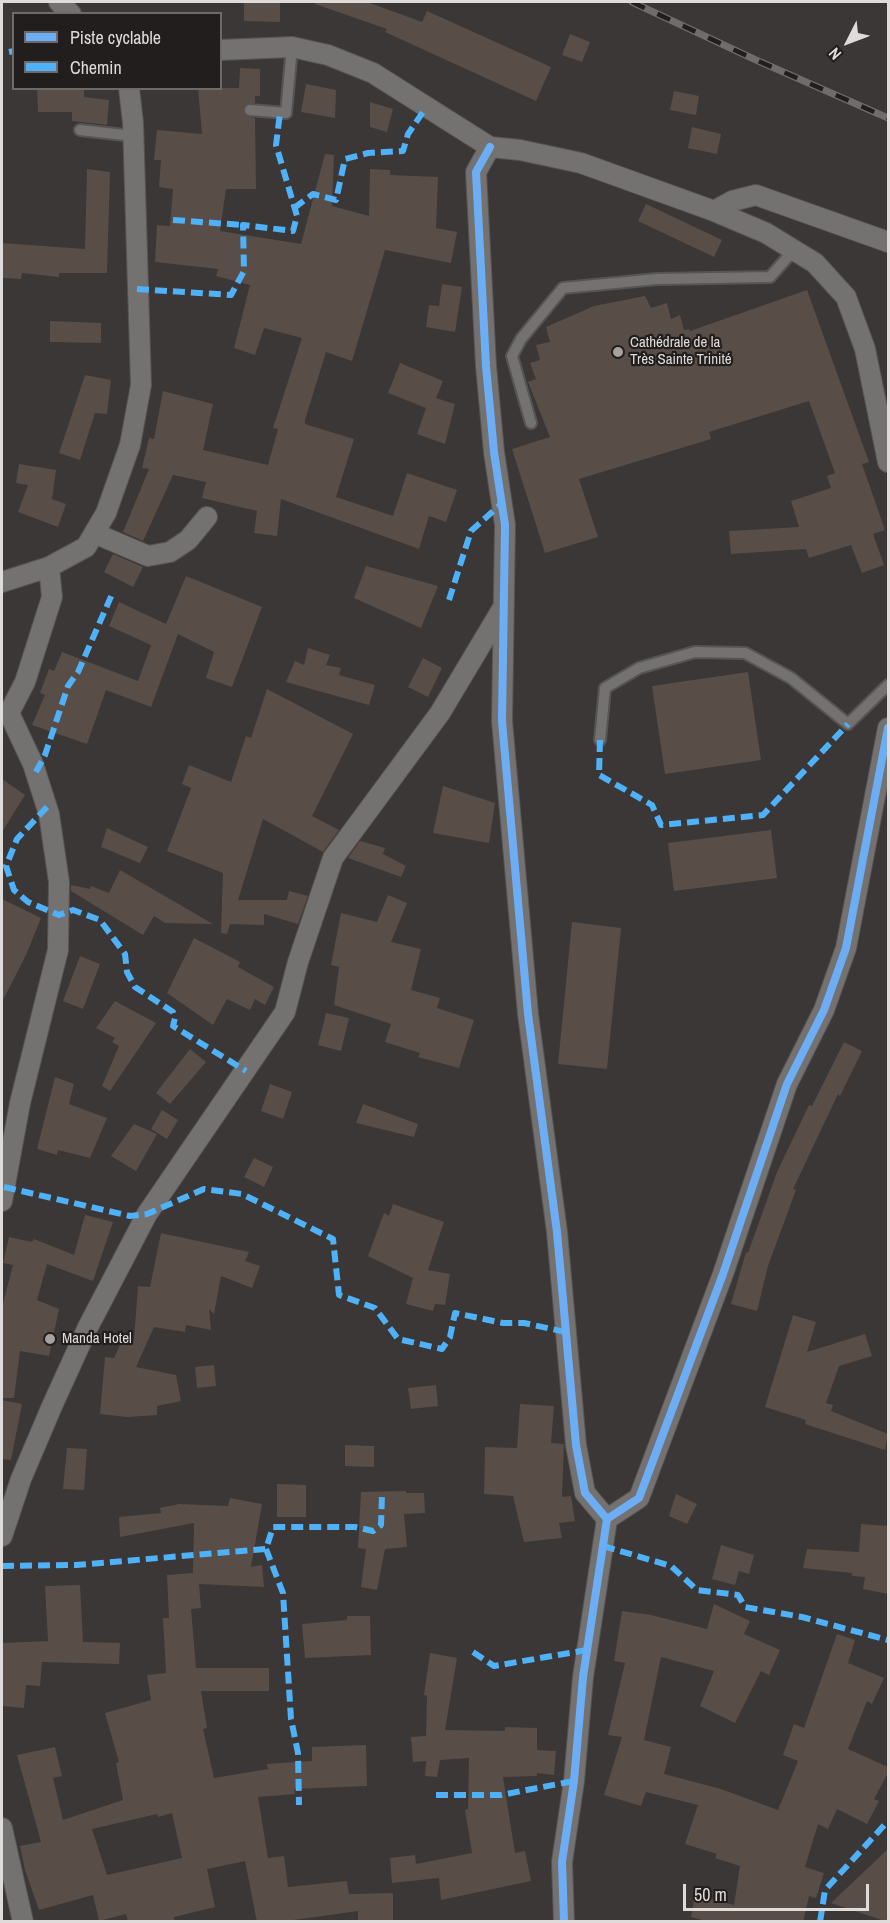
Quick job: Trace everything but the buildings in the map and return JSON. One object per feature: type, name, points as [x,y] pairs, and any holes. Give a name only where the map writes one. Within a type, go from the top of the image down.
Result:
[{"type":"street","points":[[222,50],[292,47],[328,55],[373,73],[490,147],[520,150],[581,163],[714,211],[766,233],[794,250],[815,263],[846,297],[865,349],[886,436],[888,462]]},
{"type":"street","points":[[2,582],[49,567],[86,547],[106,513],[130,445],[141,385],[133,136],[129,90]]},
{"type":"street","points":[[490,147],[476,172],[486,366],[494,452],[505,525],[502,722],[528,1014],[557,1232],[576,1445],[585,1493],[607,1519]]},
{"type":"street","points":[[714,211],[732,201],[756,195],[888,242]]},
{"type":"street","points":[[94,533],[148,556],[170,552],[188,540],[207,517]]},
{"type":"street","points":[[2,1201],[22,1093],[58,950],[59,882],[50,814],[33,764],[9,713],[25,682],[52,597],[49,567]]},
{"type":"street","points":[[2,1536],[21,1479],[65,1377],[88,1327],[147,1214],[285,1011],[298,962],[333,858],[440,713],[504,606]]},
{"type":"street","points":[[564,1922],[562,1862],[574,1781],[583,1677],[607,1519],[639,1498],[723,1274],[787,1084],[824,1011],[846,948],[888,728]]},
{"type":"street","points":[[2,1828],[23,1922]]},
{"type":"lane","points":[[250,110],[286,113],[292,47]]},
{"type":"lane","points":[[80,130],[133,136]]},
{"type":"lane","points":[[531,423],[512,356],[520,339],[563,288],[657,279],[770,277],[794,250]]},
{"type":"lane","points":[[600,740],[604,688],[639,668],[695,652],[745,653],[791,678],[848,724],[888,684]]},
{"type":"railway","points":[[632,2],[888,118]]},
{"type":"marked path","points":[[294,208],[313,194],[336,200],[345,159],[368,153],[403,151],[408,134],[425,109]]},
{"type":"marked path","points":[[137,289],[231,295],[244,271],[243,225],[293,231],[297,216],[276,145],[280,113]]},
{"type":"marked path","points":[[173,220],[243,225]]},
{"type":"marked path","points":[[449,600],[471,531],[502,503]]},
{"type":"marked path","points":[[36,772],[45,755],[68,686],[78,672],[113,592]]},
{"type":"marked path","points":[[600,740],[599,775],[652,805],[661,825],[763,815],[848,724]]},
{"type":"marked path","points":[[47,807],[17,839],[6,866],[14,890],[28,902],[59,915],[73,910],[100,920],[125,954],[127,972],[135,987],[173,1012],[175,1018],[173,1026],[246,1071]]},
{"type":"marked path","points":[[4,1187],[130,1216],[147,1214],[204,1189],[242,1194],[333,1239],[339,1295],[375,1308],[398,1339],[442,1349],[450,1337],[455,1313],[566,1332]]},
{"type":"marked path","points":[[2,1566],[76,1565],[266,1549],[273,1527],[355,1527],[373,1531],[381,1525],[382,1495]]},
{"type":"marked path","points":[[603,1546],[671,1566],[697,1590],[738,1595],[745,1607],[802,1617],[888,1640]]},
{"type":"marked path","points":[[266,1549],[283,1593],[291,1719],[298,1753],[299,1805]]},
{"type":"marked path","points":[[473,1652],[494,1666],[587,1650]]},
{"type":"marked path","points":[[436,1795],[501,1795],[574,1781]]},
{"type":"marked path","points":[[820,1922],[825,1890],[888,1821]]},
{"type":"cycle path","points":[[490,147],[476,172],[486,366],[494,452],[505,525],[502,721],[528,1014],[557,1232],[576,1445],[585,1493],[607,1519]]},
{"type":"cycle path","points":[[564,1922],[562,1862],[574,1781],[583,1677],[607,1519],[639,1498],[723,1274],[787,1084],[824,1010],[846,948],[888,728]]},
{"type":"place","name":"Cathédrale de la Très Sainte Trinité","points":[[618,352]]},
{"type":"place","name":"Manda Hotel","points":[[50,1339]]}]
